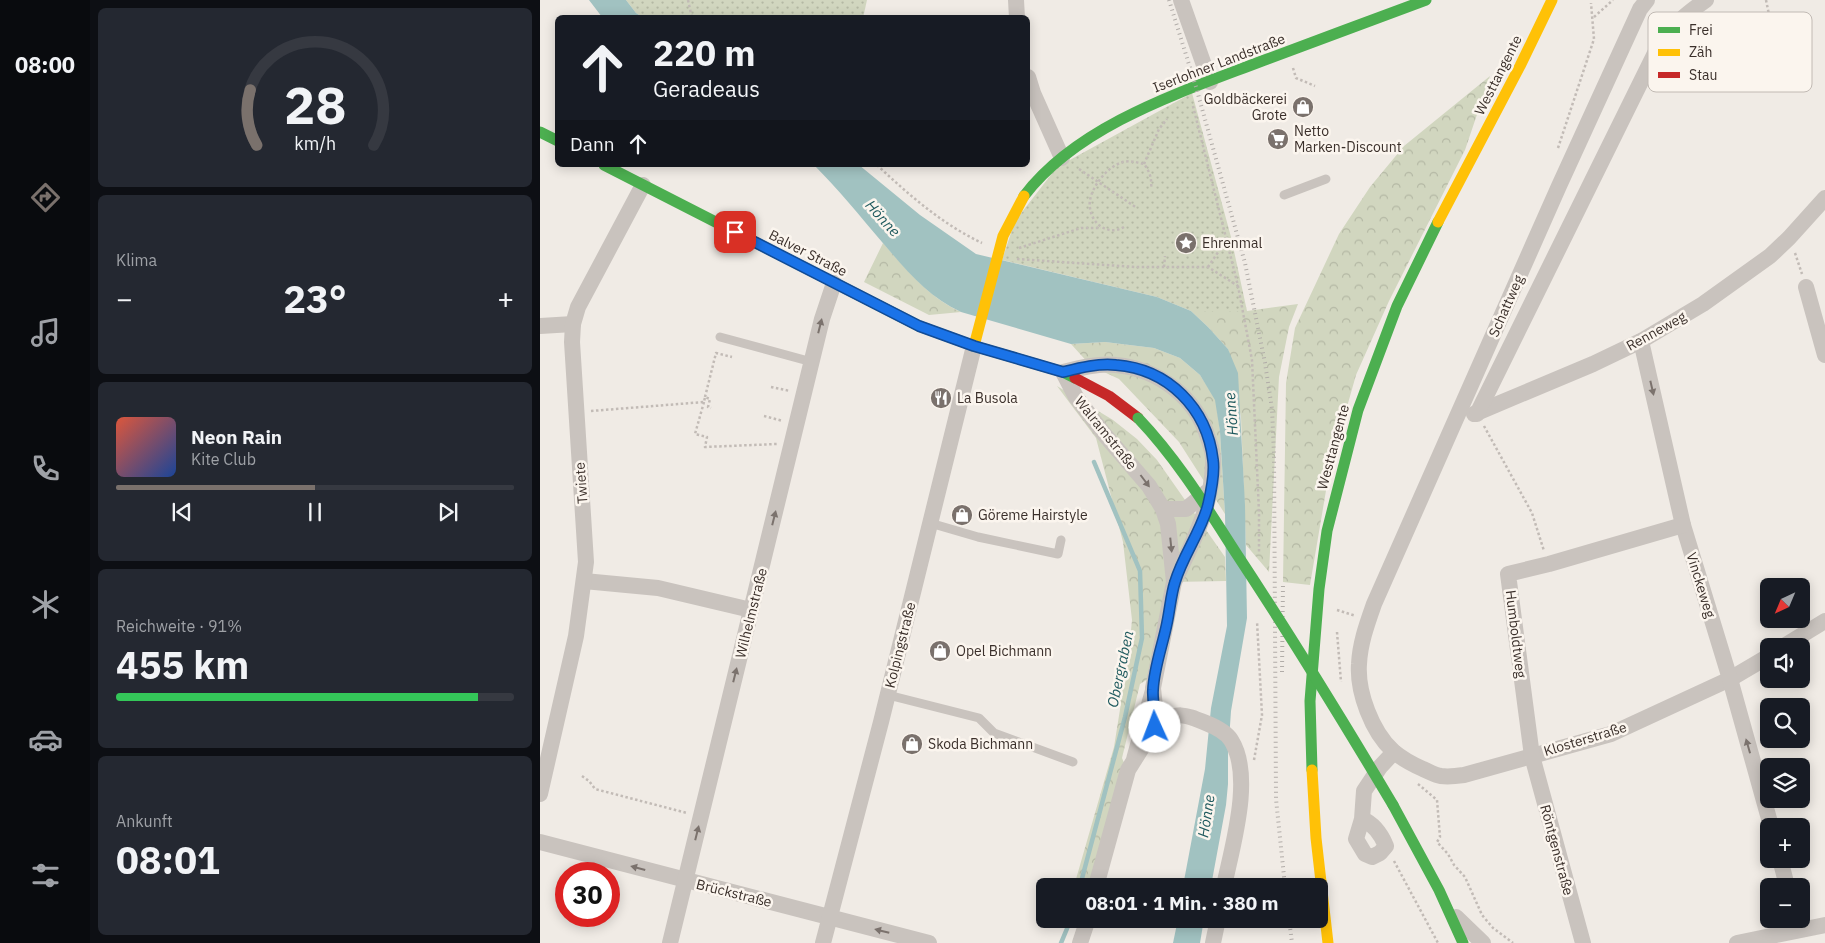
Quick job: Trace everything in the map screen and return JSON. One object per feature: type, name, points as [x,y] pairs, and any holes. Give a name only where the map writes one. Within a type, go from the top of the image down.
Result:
[{"type":"street","points":[[1016,0],[1018,15]]},
{"type":"street","points":[[1181,0],[1210,82]]},
{"type":"street","name":"Iserlohner Landstraße","points":[[974,346],[979,324],[1002,253],[1003,236],[1020,201],[1047,169],[1094,135],[1168,97],[1210,82],[1397,5],[1426,0]]},
{"type":"street","name":"Westtangente","points":[[1328,943],[1315,819],[1310,701],[1327,531],[1340,476],[1358,410],[1397,306],[1424,249],[1525,57],[1552,0]]},
{"type":"street","name":"Schattweg","points":[[1690,12],[1706,0]]},
{"type":"street","name":"Schattweg","points":[[1374,604],[1559,186],[1643,5]]},
{"type":"street","name":"Schattweg","points":[[1477,414],[1648,67]]},
{"type":"street","points":[[1030,83],[1062,158]]},
{"type":"street","points":[[540,132],[555,140]]},
{"type":"street","name":"Balver Straße","points":[[608,167],[919,326],[974,346],[1063,372],[1109,396],[1138,418],[1155,435],[1186,476],[1320,685],[1393,805],[1451,912],[1463,943]]},
{"type":"street","name":"Twiete","points":[[540,794],[572,655],[586,562],[572,342],[573,324],[578,307],[643,185]]},
{"type":"street","name":"Renneweg","points":[[1459,414],[1477,414],[1641,341],[1703,304],[1770,256],[1825,198]]},
{"type":"street","name":"Wilhelmstraße","points":[[670,943],[822,319],[834,283]]},
{"type":"street","points":[[1806,287],[1825,355]]},
{"type":"street","points":[[540,326],[573,324]]},
{"type":"street","name":"Vinckeweg","points":[[1641,341],[1683,525],[1730,679],[1769,818]]},
{"type":"street","name":"Kolpingstraße","points":[[823,943],[888,695],[974,346]]},
{"type":"street","name":"Walramstraße","points":[[1156,722],[1153,688],[1174,582],[1202,522],[1210,488],[1214,462],[1205,426],[1198,413],[1174,388],[1148,372],[1114,364],[1063,372],[1076,397],[1104,434],[1149,486],[1163,509],[1170,531],[1174,582]]},
{"type":"street","points":[[1163,509],[1186,509],[1210,488]]},
{"type":"street","name":"Humboldtweg","points":[[1532,756],[1508,574],[1683,525]]},
{"type":"street","points":[[584,582],[658,588],[751,610]]},
{"type":"street","name":"Klosterstraße","points":[[1374,604],[1361,646],[1359,665],[1363,699],[1379,734],[1394,752],[1440,776],[1464,775],[1611,734],[1730,679],[1760,661]]},
{"type":"street","points":[[1797,638],[1825,621]]},
{"type":"street","points":[[1098,878],[1128,770],[1152,733],[1156,722],[1179,714],[1224,732],[1235,747],[1240,766],[1242,799],[1226,878]]},
{"type":"street","points":[[1362,819],[1370,822],[1382,837],[1386,846],[1380,853],[1372,857],[1365,854],[1356,839],[1362,819],[1364,791],[1380,766],[1394,752]]},
{"type":"street","name":"Röntgenstraße","points":[[1532,756],[1583,943]]},
{"type":"street","name":"Brückstraße","points":[[540,842],[929,943]]},
{"type":"street","points":[[1451,912],[1484,943]]},
{"type":"street","points":[[1737,943],[1825,924]]},
{"type":"street","points":[[1080,943],[1085,928]]},
{"type":"street","points":[[1213,943],[1216,928]]},
{"type":"lane","points":[[1284,195],[1326,178]]},
{"type":"lane","points":[[720,337],[812,362]]},
{"type":"lane","points":[[930,523],[1058,554],[1061,540]]},
{"type":"lane","points":[[1128,770],[1146,698],[1156,674]]},
{"type":"lane","points":[[888,695],[979,718],[994,733],[1073,762]]},
{"type":"path","points":[[688,0],[691,15]]},
{"type":"path","points":[[1594,17],[1613,0]]},
{"type":"path","points":[[1556,156],[1594,39],[1594,17],[1591,3]]},
{"type":"path","points":[[1293,70],[1296,78],[1315,86]]},
{"type":"path","points":[[1188,90],[1227,239],[1252,360],[1259,512],[1258,556]]},
{"type":"path","points":[[1144,164],[1159,129],[1169,117]]},
{"type":"path","points":[[1062,158],[1137,208]]},
{"type":"path","points":[[1101,228],[1093,219],[1089,207],[1092,194],[1106,172],[1118,163],[1131,161],[1144,164],[1149,171],[1152,181],[1151,189]]},
{"type":"path","points":[[879,167],[950,226],[1002,253],[1135,267],[1208,267],[1238,286]]},
{"type":"path","points":[[1002,253],[1080,228],[1119,230],[1124,227]]},
{"type":"path","points":[[1789,238],[1806,287]]},
{"type":"path","points":[[1208,267],[1227,239]]},
{"type":"path","points":[[1164,267],[1165,256]]},
{"type":"path","points":[[732,357],[716,353],[695,434],[707,437],[705,448],[792,443]]},
{"type":"path","points":[[705,397],[710,399],[708,407],[712,408]]},
{"type":"path","points":[[577,412],[704,402]]},
{"type":"path","points":[[1477,414],[1532,513],[1548,564]]},
{"type":"path","points":[[1335,610],[1358,616]]},
{"type":"path","points":[[1254,762],[1262,716],[1257,615]]},
{"type":"path","points":[[582,776],[595,789],[701,817]]},
{"type":"path","points":[[1415,782],[1437,800],[1440,837],[1438,842],[1464,877],[1482,915],[1493,928],[1513,943]]},
{"type":"path","points":[[1386,846],[1438,943]]},
{"type":"green space","points":[[626,0],[867,0],[864,15],[639,15]]},
{"type":"green space","points":[[1490,76],[1465,150],[1389,301],[1356,375],[1330,467],[1310,585],[1283,582],[1286,383],[1295,328],[1339,234],[1370,187],[1404,146]]},
{"type":"green space","points":[[1192,93],[1231,237],[1247,311],[1191,311],[1157,297],[1002,260],[1015,221],[1057,167]]},
{"type":"green space","points":[[883,243],[928,291],[961,312],[929,315],[864,282]]},
{"type":"green space","points":[[1298,304],[1289,327],[1279,377],[1269,572],[1246,545],[1241,417],[1228,349],[1191,311],[1247,311]]},
{"type":"green space","points":[[1105,342],[1154,348],[1180,358],[1200,375],[1216,400],[1225,514],[1179,442],[1119,379],[1091,366],[1071,344]]},
{"type":"green space","points":[[1057,386],[1113,420],[1137,439],[1157,460],[1225,557],[1226,581],[1174,582],[1156,674],[1140,684],[1122,758],[1127,770],[1098,878],[1076,878],[1114,747],[1121,703],[1117,701],[1128,661],[1132,620],[1123,542],[1096,438]]},
{"type":"water","points":[[589,0],[626,0],[639,15],[600,15]]},
{"type":"water","name":"Hönne","points":[[816,167],[861,167],[920,215],[976,254],[1157,297],[1191,311],[1228,349],[1238,373],[1245,505],[1247,618],[1231,711],[1226,805],[1212,878],[1185,878],[1205,769],[1211,708],[1227,626],[1225,514],[1220,432],[1215,400],[1200,375],[1180,358],[1154,348],[1105,342],[1071,344],[961,312],[928,291]]},
{"type":"water","points":[[1176,928],[1202,928],[1200,943],[1173,943]]},
{"type":"waterway","name":"Obergraben","points":[[1082,878],[1125,717],[1142,638],[1140,571],[1094,462]]},
{"type":"waterway","name":"Obergraben","points":[[1061,943],[1067,928]]},
{"type":"railway","points":[[1169,0],[1196,87],[1245,263],[1272,409],[1274,454],[1276,799],[1284,878]]},
{"type":"railway","points":[[1282,672],[1283,582]]},
{"type":"railway","points":[[1290,928],[1292,943]]},
{"type":"traffic: fast","points":[[1024,196],[1046,171],[1073,149],[1102,130],[1133,114],[1198,85],[1426,0]]},
{"type":"traffic: fast","points":[[540,132],[555,140]]},
{"type":"traffic: fast","points":[[608,167],[919,326],[974,346],[1063,372],[1075,378]]},
{"type":"traffic: fast","points":[[1312,770],[1310,701],[1319,589],[1327,531],[1358,410],[1397,306],[1438,222]]},
{"type":"traffic: fast","points":[[1138,418],[1179,467],[1203,502],[1298,649],[1393,805]]},
{"type":"traffic: fast","points":[[1393,805],[1439,890],[1463,943]]},
{"type":"traffic: slow","points":[[1438,222],[1520,66],[1552,0]]},
{"type":"traffic: slow","points":[[974,346],[1003,236],[1024,196]]},
{"type":"traffic: slow","points":[[1312,770],[1316,838],[1328,943]]},
{"type":"traffic: jam","points":[[1075,378],[1109,396],[1138,418]]},
{"type":"place","name":"Goldbäckerei Grote","points":[[1303,107]]},
{"type":"place","name":"Netto Marken-Discount","points":[[1278,139]]},
{"type":"place","name":"Ehrenmal","points":[[1186,243]]},
{"type":"place","name":"La Busola","points":[[941,398]]},
{"type":"place","name":"Göreme Hairstyle","points":[[962,515]]},
{"type":"place","name":"Opel Bichmann","points":[[940,651]]},
{"type":"place","name":"Skoda Bichmann","points":[[912,744]]},
{"type":"route","points":[[735,232],[919,326],[943,336],[1063,372],[1091,366],[1114,364],[1131,367],[1148,372],[1161,379],[1188,400],[1205,426],[1214,462],[1208,505],[1174,582],[1153,688],[1153,700],[1156,710],[1155,727]]}]
